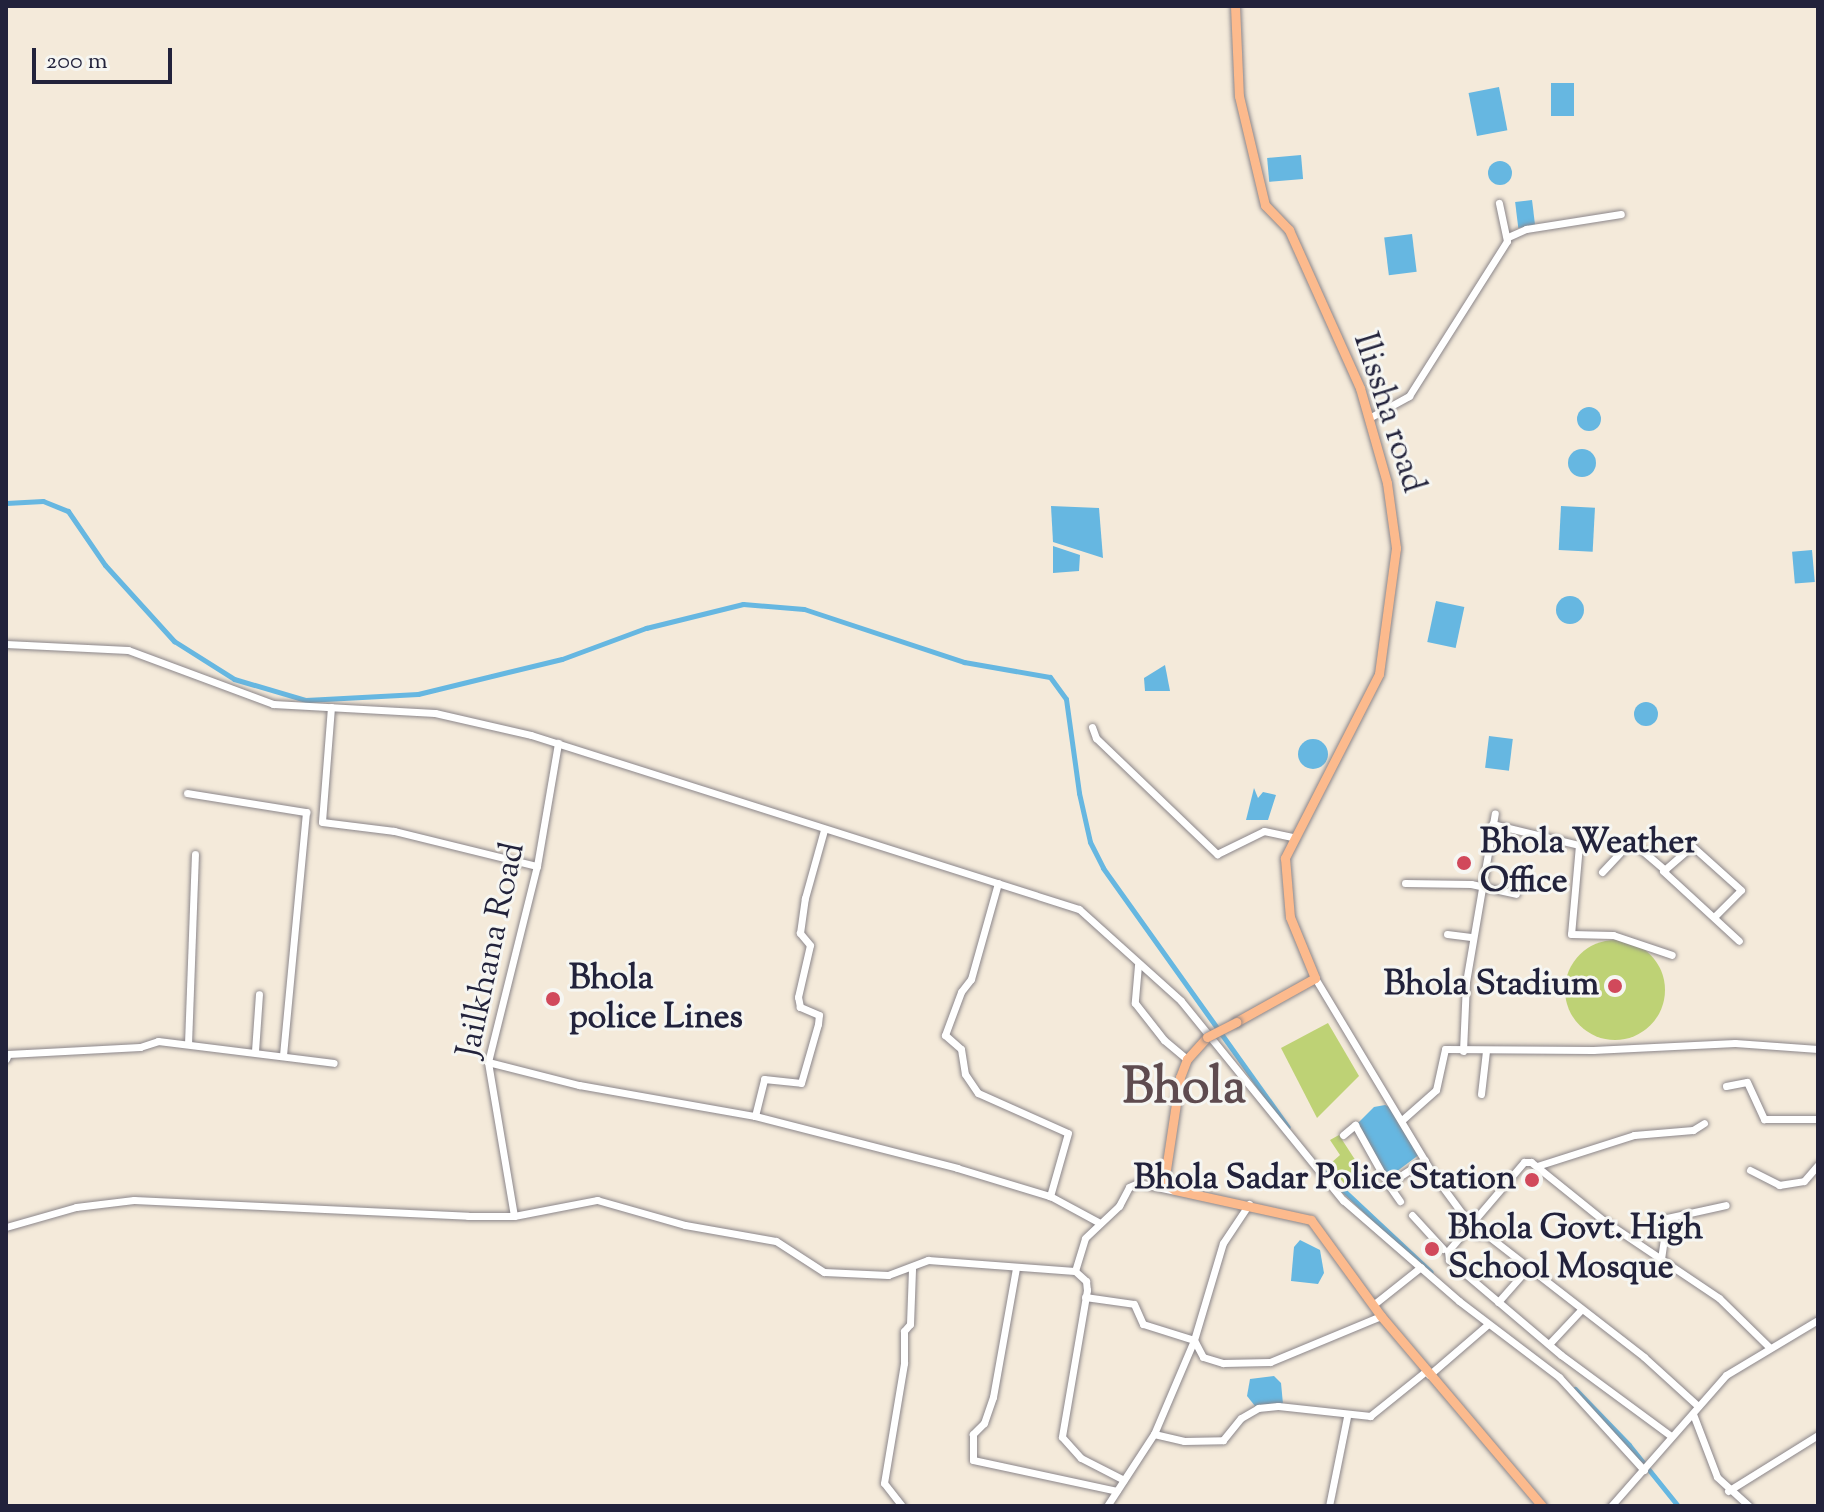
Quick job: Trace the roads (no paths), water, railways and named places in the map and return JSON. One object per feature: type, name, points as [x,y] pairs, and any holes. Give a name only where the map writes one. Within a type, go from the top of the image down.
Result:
[{"type":"main road","name":"Ilissha road","points":[[1235,6],[1239,96],[1265,205],[1289,230],[1369,418],[1395,525],[1386,639],[1379,674],[1354,728],[1293,837],[1285,858],[1286,899],[1315,978]]},
{"type":"main road","points":[[1315,978],[1207,1037],[1187,1059],[1162,1176],[1175,1190],[1311,1220],[1381,1316],[1542,1506]]},
{"type":"street","points":[[1499,203],[1508,237]]},
{"type":"street","points":[[1369,418],[1409,396],[1508,237],[1526,229],[1621,214]]},
{"type":"street","points":[[6,644],[128,650],[273,704],[435,713],[558,743],[1079,909],[1181,1001],[1343,1200],[1488,1324],[1588,1403],[1644,1470]]},
{"type":"street","points":[[331,707],[322,822],[394,831],[537,866]]},
{"type":"street","points":[[1092,727],[1096,738],[1217,854],[1264,831],[1293,837]]},
{"type":"street","name":"Jailkhana Road","points":[[514,1216],[488,1062],[537,866],[558,743]]},
{"type":"street","points":[[189,798],[200,795],[306,812],[283,1054]]},
{"type":"street","points":[[1463,1051],[1473,937],[1495,813]]},
{"type":"street","points":[[1492,824],[1579,845],[1571,934],[1613,935],[1672,955]]},
{"type":"street","points":[[755,1116],[764,1079],[801,1083],[819,1019],[814,1011],[800,1007],[798,997],[810,945],[800,933],[805,898],[824,830]]},
{"type":"street","points":[[1602,872],[1631,841],[1739,941]]},
{"type":"street","points":[[1665,870],[1692,846],[1733,882],[1741,890],[1714,917]]},
{"type":"street","points":[[188,1044],[195,854]]},
{"type":"street","points":[[998,883],[971,979],[961,992],[946,1041],[961,1049],[965,1074],[978,1093],[1068,1133],[1050,1196]]},
{"type":"street","points":[[1405,883],[1480,886],[1516,894]]},
{"type":"street","points":[[1447,934],[1473,937]]},
{"type":"street","points":[[1138,965],[1135,1003],[1164,1040],[1187,1059]]},
{"type":"street","points":[[1315,978],[1425,1160],[1471,1225],[1644,1357],[1698,1406]]},
{"type":"street","points":[[255,1051],[259,994]]},
{"type":"street","points":[[6,1059],[8,1054],[140,1047],[158,1041],[283,1054],[334,1063]]},
{"type":"street","points":[[1402,1120],[1436,1090],[1445,1049],[1486,1051],[1720,1043],[1818,1049]]},
{"type":"street","points":[[1481,1094],[1486,1051]]},
{"type":"street","points":[[488,1062],[568,1082],[755,1116],[1050,1196],[1100,1223]]},
{"type":"street","points":[[1726,1086],[1747,1082],[1764,1119],[1818,1119]]},
{"type":"street","points":[[1537,1166],[1634,1135],[1693,1130],[1704,1123]]},
{"type":"street","points":[[1343,1135],[1355,1125],[1400,1201]]},
{"type":"street","points":[[1388,1184],[1425,1160]]},
{"type":"street","points":[[1671,1436],[1549,1344],[1447,1255],[1524,1162],[1537,1166],[1661,1259],[1719,1298],[1768,1346]]},
{"type":"street","points":[[1750,1170],[1779,1185],[1804,1181],[1818,1165]]},
{"type":"street","points":[[1075,1271],[1085,1238],[1133,1184],[1175,1190]]},
{"type":"street","points":[[6,1227],[76,1207],[177,1199],[514,1216],[608,1202],[685,1225],[776,1241],[824,1272],[888,1275],[912,1269],[928,1260],[1075,1271],[1086,1281],[1085,1297],[1062,1437],[1081,1458],[1124,1480]]},
{"type":"street","points":[[1107,1506],[1154,1434],[1194,1340],[1223,1243],[1249,1204]]},
{"type":"street","points":[[1661,1259],[1667,1218],[1726,1205]]},
{"type":"street","points":[[1412,1215],[1443,1249]]},
{"type":"street","points":[[1373,1305],[1421,1267]]},
{"type":"street","points":[[1016,1268],[993,1397],[984,1423],[973,1434],[973,1460],[1117,1491]]},
{"type":"street","points":[[1498,1302],[1528,1268]]},
{"type":"street","points":[[902,1506],[884,1483],[904,1363],[904,1331],[910,1324],[912,1269]]},
{"type":"street","points":[[1085,1297],[1134,1304],[1143,1324],[1194,1340],[1203,1357],[1223,1363],[1270,1362],[1381,1316]]},
{"type":"street","points":[[1549,1344],[1580,1311]]},
{"type":"street","points":[[1611,1506],[1726,1375],[1768,1346],[1818,1320]]},
{"type":"street","points":[[1154,1434],[1184,1441],[1223,1440],[1241,1418],[1258,1408],[1278,1406],[1347,1417],[1380,1412],[1488,1324]]},
{"type":"street","points":[[1693,1414],[1713,1471],[1728,1491],[1749,1506]]},
{"type":"street","points":[[1329,1506],[1347,1417]]},
{"type":"street","points":[[1728,1491],[1818,1435]]},
{"type":"water","points":[[1551,83],[1574,83],[1574,116],[1551,116]]},
{"type":"water","points":[[1499,87],[1507,130],[1477,136],[1469,93]]},
{"type":"water","points":[[1301,155],[1303,179],[1269,182],[1267,158]]},
{"type":"water","points":[[1500,161],[1511,168],[1512,173],[1505,184],[1500,185],[1489,178],[1488,173],[1495,162]]},
{"type":"water","points":[[1532,200],[1535,226],[1518,228],[1515,202]]},
{"type":"water","points":[[1412,234],[1417,272],[1389,275],[1384,237]]},
{"type":"water","points":[[1589,407],[1600,414],[1601,419],[1594,430],[1589,431],[1578,424],[1577,419],[1584,408]]},
{"type":"water","points":[[1582,449],[1592,453],[1596,463],[1592,473],[1582,477],[1572,473],[1568,463],[1572,453]]},
{"type":"water","points":[[1051,506],[1099,508],[1103,558],[1053,542]]},
{"type":"water","points":[[1561,506],[1595,508],[1593,552],[1559,550]]},
{"type":"water","points":[[1053,546],[1080,555],[1079,571],[1053,573]]},
{"type":"water","points":[[1812,550],[1815,582],[1795,584],[1792,552]]},
{"type":"water","points":[[1570,596],[1580,600],[1584,610],[1580,620],[1570,624],[1560,620],[1556,610],[1560,600]]},
{"type":"water","points":[[1436,601],[1464,607],[1456,648],[1427,642]]},
{"type":"water","points":[[1165,665],[1170,691],[1145,691],[1144,678]]},
{"type":"water","points":[[1646,702],[1654,706],[1658,714],[1654,722],[1646,726],[1638,722],[1634,714],[1638,706]]},
{"type":"water","points":[[1489,736],[1513,739],[1509,771],[1485,768]]},
{"type":"water","points":[[1313,739],[1319,740],[1327,748],[1327,760],[1319,768],[1313,769],[1307,768],[1299,760],[1298,754],[1299,748],[1307,740]]},
{"type":"water","points":[[1254,788],[1258,798],[1263,792],[1276,795],[1268,820],[1246,820]]},
{"type":"water","points":[[1385,1105],[1393,1108],[1420,1154],[1388,1178],[1358,1123],[1374,1107]]},
{"type":"water","points":[[1300,1240],[1320,1250],[1324,1273],[1318,1284],[1291,1281],[1294,1247]]},
{"type":"water","points":[[1274,1376],[1281,1383],[1283,1404],[1255,1406],[1247,1396],[1250,1379]]},
{"type":"waterway","points":[[6,503],[43,501],[68,511],[105,565],[174,641],[234,679],[306,700],[418,694],[562,659],[646,628],[743,604],[804,609],[964,662],[1050,677],[1066,699],[1079,793],[1090,842],[1103,868],[1288,1127]]},
{"type":"waterway","points":[[1324,1172],[1431,1272]]},
{"type":"waterway","points":[[1575,1389],[1629,1445],[1678,1506]]},
{"type":"place","name":"Bhola Weather Office","points":[[1464,863]]},
{"type":"place","name":"Bhola Stadium","points":[[1615,986]]},
{"type":"place","name":"Bhola police Lines","points":[[553,999]]},
{"type":"place","name":"Bhola Sadar Police Station","points":[[1532,1180]]},
{"type":"place","name":"Bhola Govt. High School Mosque","points":[[1432,1249]]},
{"type":"district","name":"Bhola","points":[[1184,1091]]}]
